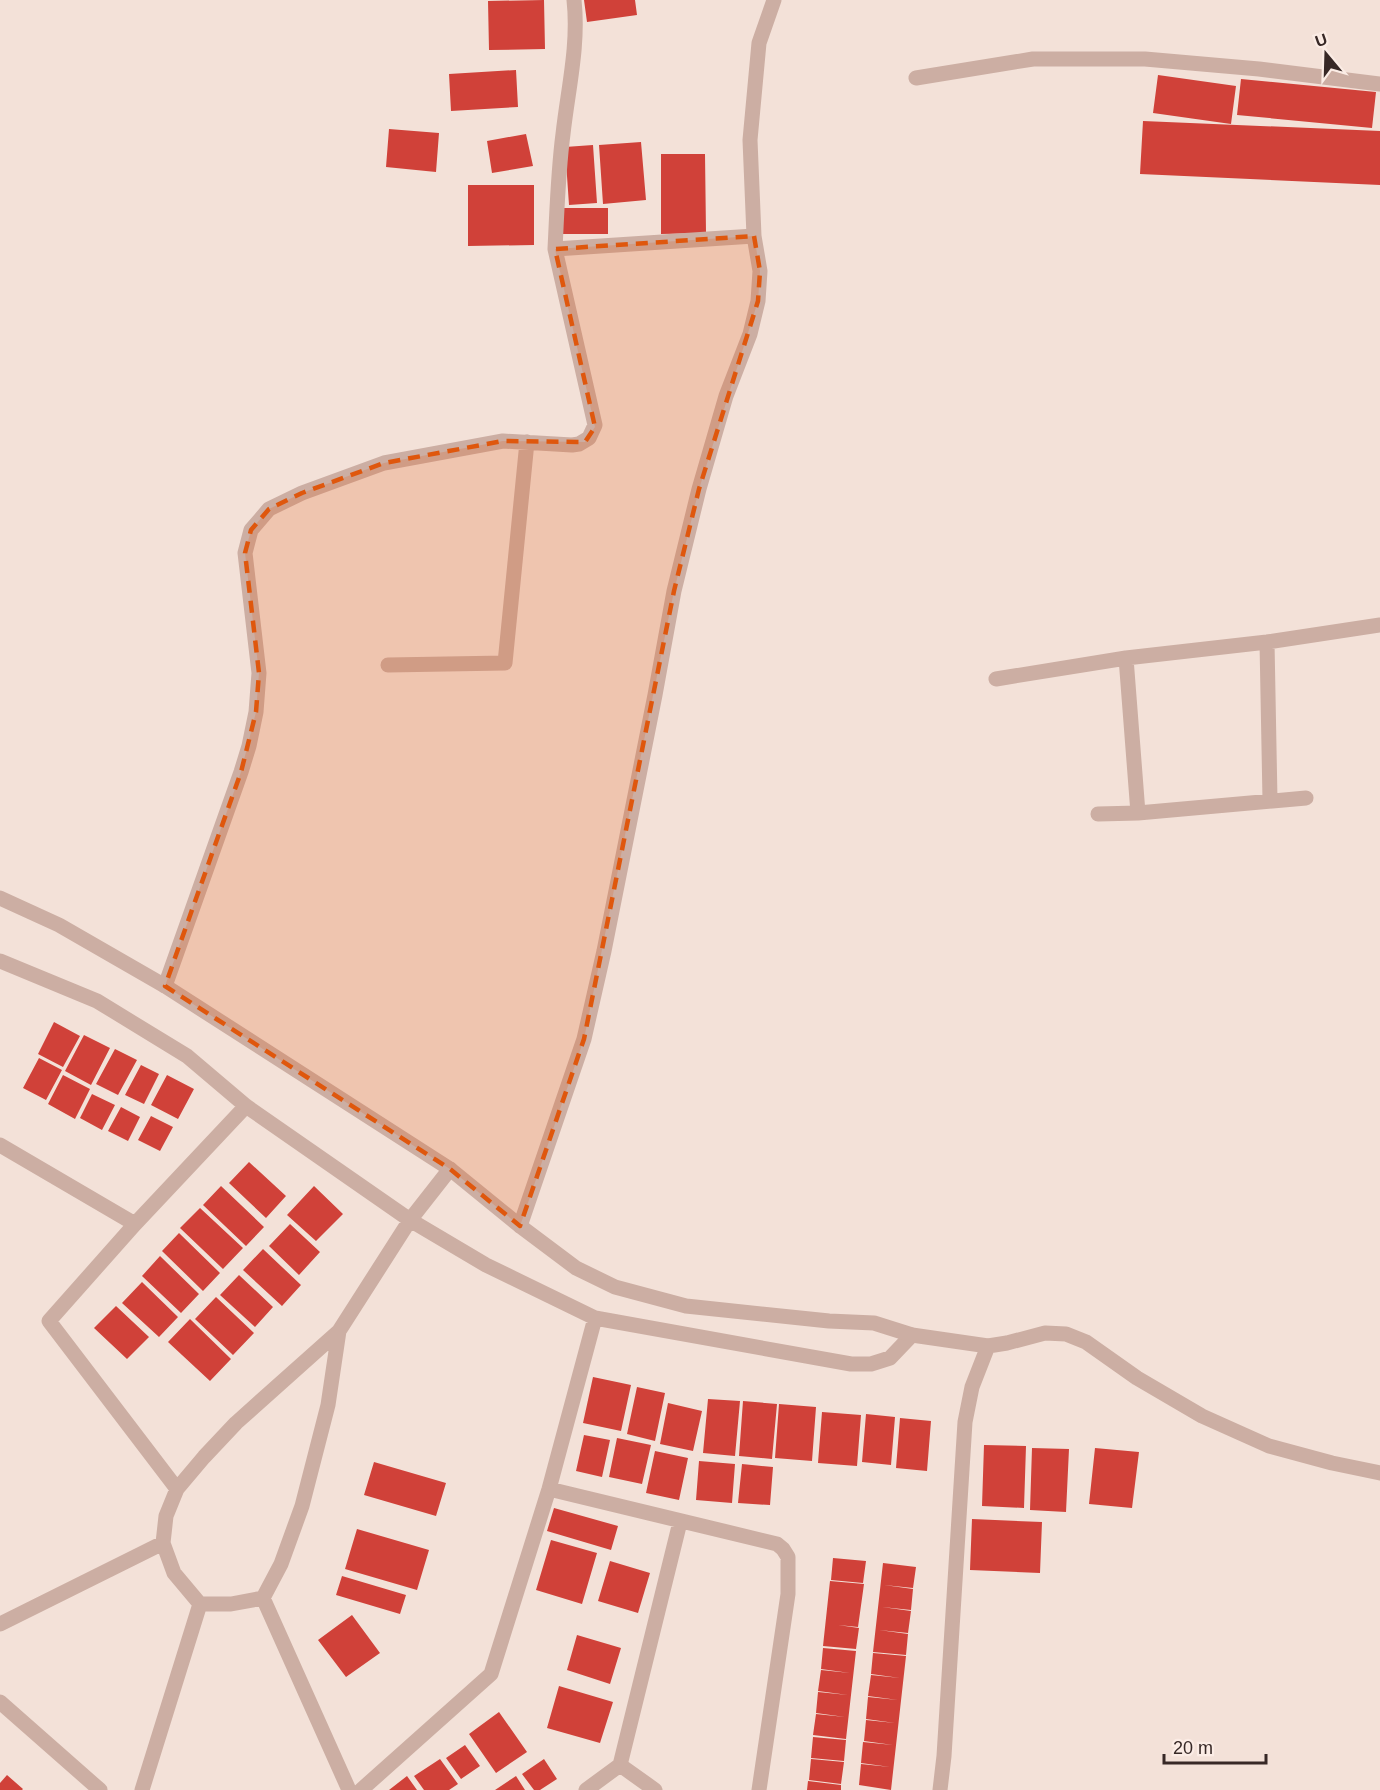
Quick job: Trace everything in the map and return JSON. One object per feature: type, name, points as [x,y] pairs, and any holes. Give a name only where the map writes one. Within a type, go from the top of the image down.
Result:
[{"type":"street","points":[[165,986],[241,772],[256,712],[258,673],[245,553],[251,530],[269,509],[302,493],[384,463],[503,441],[579,444],[589,438],[595,425],[555,249],[562,135],[573,70],[576,20],[574,0]]},
{"type":"street","points":[[520,1226],[584,1039],[604,951],[674,591],[699,489],[726,396],[750,334],[758,301],[760,271],[754,236],[750,140],[759,43],[774,0]]},
{"type":"street","points":[[916,78],[1033,59],[1145,59],[1259,69],[1380,84]]},
{"type":"street","points":[[555,249],[754,236]]},
{"type":"street","points":[[388,665],[505,663],[527,442]]},
{"type":"street","points":[[996,679],[1126,658],[1267,642],[1380,625]]},
{"type":"street","points":[[1267,642],[1270,801]]},
{"type":"street","points":[[1126,658],[1137,813]]},
{"type":"street","points":[[1098,814],[1137,813],[1306,798]]},
{"type":"street","points":[[0,898],[59,925],[165,986],[450,1169],[576,1268],[615,1287],[649,1298],[686,1306],[829,1321],[874,1323],[912,1335],[988,1346],[1045,1333],[1066,1334],[1086,1342],[1137,1378],[1202,1416],[1269,1446],[1380,1473]]},
{"type":"street","points":[[0,961],[97,1001],[187,1056],[246,1106],[410,1220],[486,1265],[595,1318],[851,1364],[871,1364],[890,1358],[912,1335]]},
{"type":"street","points":[[177,1489],[50,1321],[135,1224],[246,1106]]},
{"type":"street","points":[[0,1145],[135,1224]]},
{"type":"street","points":[[263,1598],[231,1604],[200,1604],[174,1574],[163,1543],[166,1516],[177,1489],[236,1423],[339,1331],[410,1220],[450,1169]]},
{"type":"street","points":[[361,1790],[490,1674],[549,1489],[595,1318]]},
{"type":"street","points":[[263,1598],[281,1564],[302,1506],[328,1405],[339,1331]]},
{"type":"street","points":[[940,1790],[964,1422],[972,1387],[988,1346]]},
{"type":"street","points":[[549,1489],[777,1545],[783,1549],[788,1557],[788,1594],[759,1790]]},
{"type":"street","points":[[586,1790],[620,1765],[680,1522]]},
{"type":"street","points":[[0,1624],[163,1543]]},
{"type":"street","points":[[263,1598],[349,1790]]},
{"type":"street","points":[[142,1790],[200,1604]]},
{"type":"street","points":[[0,1702],[100,1790]]},
{"type":"street","points":[[620,1765],[655,1790]]},
{"type":"highlighted area","points":[[754,236],[760,271],[758,301],[699,489],[674,591],[584,1039],[520,1226],[450,1169],[165,986],[241,772],[256,712],[259,673],[245,553],[251,530],[269,509],[302,493],[384,463],[503,441],[585,442],[595,427],[555,249]]},
{"type":"building","points":[[544,0],[545,49],[489,50],[488,1]]},
{"type":"building","points":[[584,0],[635,0],[637,15],[587,22]]},
{"type":"building","points":[[516,70],[518,107],[451,111],[449,74]]},
{"type":"building","points":[[1158,75],[1236,86],[1231,124],[1153,113]]},
{"type":"building","points":[[1241,79],[1376,92],[1372,128],[1237,115]]},
{"type":"building","points":[[1143,121],[1380,131],[1380,185],[1140,174]]},
{"type":"building","points":[[389,129],[439,133],[436,172],[386,167]]},
{"type":"building","points":[[526,134],[533,166],[492,173],[487,141]]},
{"type":"building","points":[[641,142],[646,200],[603,204],[599,145]]},
{"type":"building","points":[[593,145],[597,203],[569,205],[565,147]]},
{"type":"building","points":[[661,154],[705,154],[706,233],[661,234]]},
{"type":"building","points":[[468,185],[534,185],[534,245],[468,246]]},
{"type":"building","points":[[563,208],[608,208],[608,234],[563,234]]},
{"type":"building","points":[[54,1022],[80,1036],[63,1067],[38,1054]]},
{"type":"building","points":[[84,1035],[110,1048],[91,1085],[65,1071]]},
{"type":"building","points":[[115,1049],[137,1060],[118,1095],[96,1084]]},
{"type":"building","points":[[39,1058],[62,1070],[46,1100],[23,1088]]},
{"type":"building","points":[[141,1065],[159,1074],[144,1104],[125,1095]]},
{"type":"building","points":[[63,1075],[90,1089],[75,1119],[48,1104]]},
{"type":"building","points":[[167,1075],[194,1089],[178,1119],[151,1105]]},
{"type":"building","points":[[92,1094],[115,1105],[102,1130],[80,1118]]},
{"type":"building","points":[[121,1107],[140,1117],[128,1141],[108,1131]]},
{"type":"building","points":[[151,1116],[173,1127],[160,1151],[138,1140]]},
{"type":"building","points":[[249,1162],[286,1196],[266,1218],[229,1183]]},
{"type":"building","points":[[221,1186],[264,1227],[246,1246],[203,1205]]},
{"type":"building","points":[[314,1186],[343,1214],[316,1241],[287,1215]]},
{"type":"building","points":[[200,1208],[243,1248],[223,1269],[180,1228]]},
{"type":"building","points":[[290,1224],[320,1252],[299,1275],[269,1246]]},
{"type":"building","points":[[179,1233],[220,1273],[203,1291],[162,1251]]},
{"type":"building","points":[[263,1249],[301,1285],[282,1306],[243,1270]]},
{"type":"building","points":[[160,1256],[199,1294],[181,1313],[142,1276]]},
{"type":"building","points":[[239,1275],[273,1307],[255,1327],[220,1295]]},
{"type":"building","points":[[142,1282],[178,1317],[159,1337],[122,1303]]},
{"type":"building","points":[[216,1297],[254,1333],[233,1355],[195,1319]]},
{"type":"building","points":[[116,1306],[149,1337],[127,1359],[94,1328]]},
{"type":"building","points":[[190,1319],[231,1359],[210,1381],[168,1342]]},
{"type":"building","points":[[593,1377],[631,1385],[621,1431],[583,1423]]},
{"type":"building","points":[[637,1387],[665,1393],[655,1441],[627,1434]]},
{"type":"building","points":[[708,1399],[740,1401],[735,1456],[703,1453]]},
{"type":"building","points":[[743,1401],[777,1404],[772,1459],[739,1456]]},
{"type":"building","points":[[668,1403],[702,1411],[693,1451],[660,1444]]},
{"type":"building","points":[[779,1404],[816,1407],[812,1461],[775,1458]]},
{"type":"building","points":[[822,1412],[861,1415],[857,1466],[818,1463]]},
{"type":"building","points":[[866,1414],[895,1417],[891,1465],[862,1462]]},
{"type":"building","points":[[900,1418],[931,1421],[927,1471],[896,1468]]},
{"type":"building","points":[[584,1435],[610,1440],[602,1477],[576,1471]]},
{"type":"building","points":[[617,1438],[651,1445],[642,1484],[609,1477]]},
{"type":"building","points":[[984,1445],[1026,1446],[1024,1508],[982,1506]]},
{"type":"building","points":[[1032,1448],[1069,1449],[1066,1512],[1030,1510]]},
{"type":"building","points":[[1095,1448],[1139,1452],[1132,1508],[1089,1504]]},
{"type":"building","points":[[655,1451],[688,1458],[679,1500],[646,1493]]},
{"type":"building","points":[[699,1461],[735,1464],[732,1503],[696,1500]]},
{"type":"building","points":[[374,1462],[446,1483],[436,1516],[364,1495]]},
{"type":"building","points":[[742,1464],[773,1467],[770,1505],[738,1503]]},
{"type":"building","points":[[554,1508],[618,1526],[611,1550],[547,1531]]},
{"type":"building","points":[[972,1519],[1042,1522],[1040,1573],[970,1570]]},
{"type":"building","points":[[357,1529],[429,1550],[417,1590],[345,1569]]},
{"type":"building","points":[[551,1540],[597,1553],[582,1604],[536,1590]]},
{"type":"building","points":[[833,1558],[866,1561],[863,1583],[831,1580]]},
{"type":"building","points":[[610,1561],[650,1573],[638,1613],[598,1601]]},
{"type":"building","points":[[883,1563],[916,1567],[913,1588],[884,1585],[913,1589],[911,1610],[882,1607],[911,1611],[908,1633],[879,1630],[908,1634],[906,1655],[873,1652]]},
{"type":"building","points":[[342,1576],[406,1595],[400,1614],[336,1595]]},
{"type":"building","points":[[830,1581],[864,1584],[858,1627],[838,1625],[859,1628],[856,1649],[823,1646]]},
{"type":"building","points":[[352,1615],[380,1653],[346,1677],[318,1640]]},
{"type":"building","points":[[577,1635],[621,1648],[610,1684],[567,1670]]},
{"type":"building","points":[[823,1648],[856,1651],[846,1739],[813,1735],[816,1714],[845,1717],[816,1713],[818,1692],[848,1695],[818,1691],[821,1670],[850,1673],[821,1669]]},
{"type":"building","points":[[873,1653],[906,1656],[891,1790],[859,1785],[861,1764],[890,1767],[861,1763],[863,1742],[893,1745],[864,1741],[866,1720],[895,1723],[866,1719],[868,1697],[898,1700],[868,1696],[871,1675],[900,1678],[871,1674]]},
{"type":"building","points":[[559,1686],[613,1702],[600,1743],[547,1728]]},
{"type":"building","points":[[499,1712],[527,1752],[496,1773],[469,1734]]},
{"type":"building","points":[[813,1737],[846,1740],[844,1761],[811,1758]]},
{"type":"building","points":[[465,1745],[480,1766],[461,1779],[446,1758]]},
{"type":"building","points":[[440,1759],[458,1784],[449,1790],[424,1790],[414,1776]]},
{"type":"building","points":[[544,1759],[557,1779],[540,1790],[534,1790],[522,1774]]},
{"type":"building","points":[[811,1759],[844,1762],[841,1784],[809,1780]]},
{"type":"building","points":[[7,1775],[23,1789],[0,1790],[0,1783]]},
{"type":"building","points":[[407,1776],[417,1790],[389,1790]]},
{"type":"building","points":[[516,1776],[525,1790],[495,1790]]},
{"type":"building","points":[[808,1781],[841,1785],[841,1790],[807,1790]]}]
